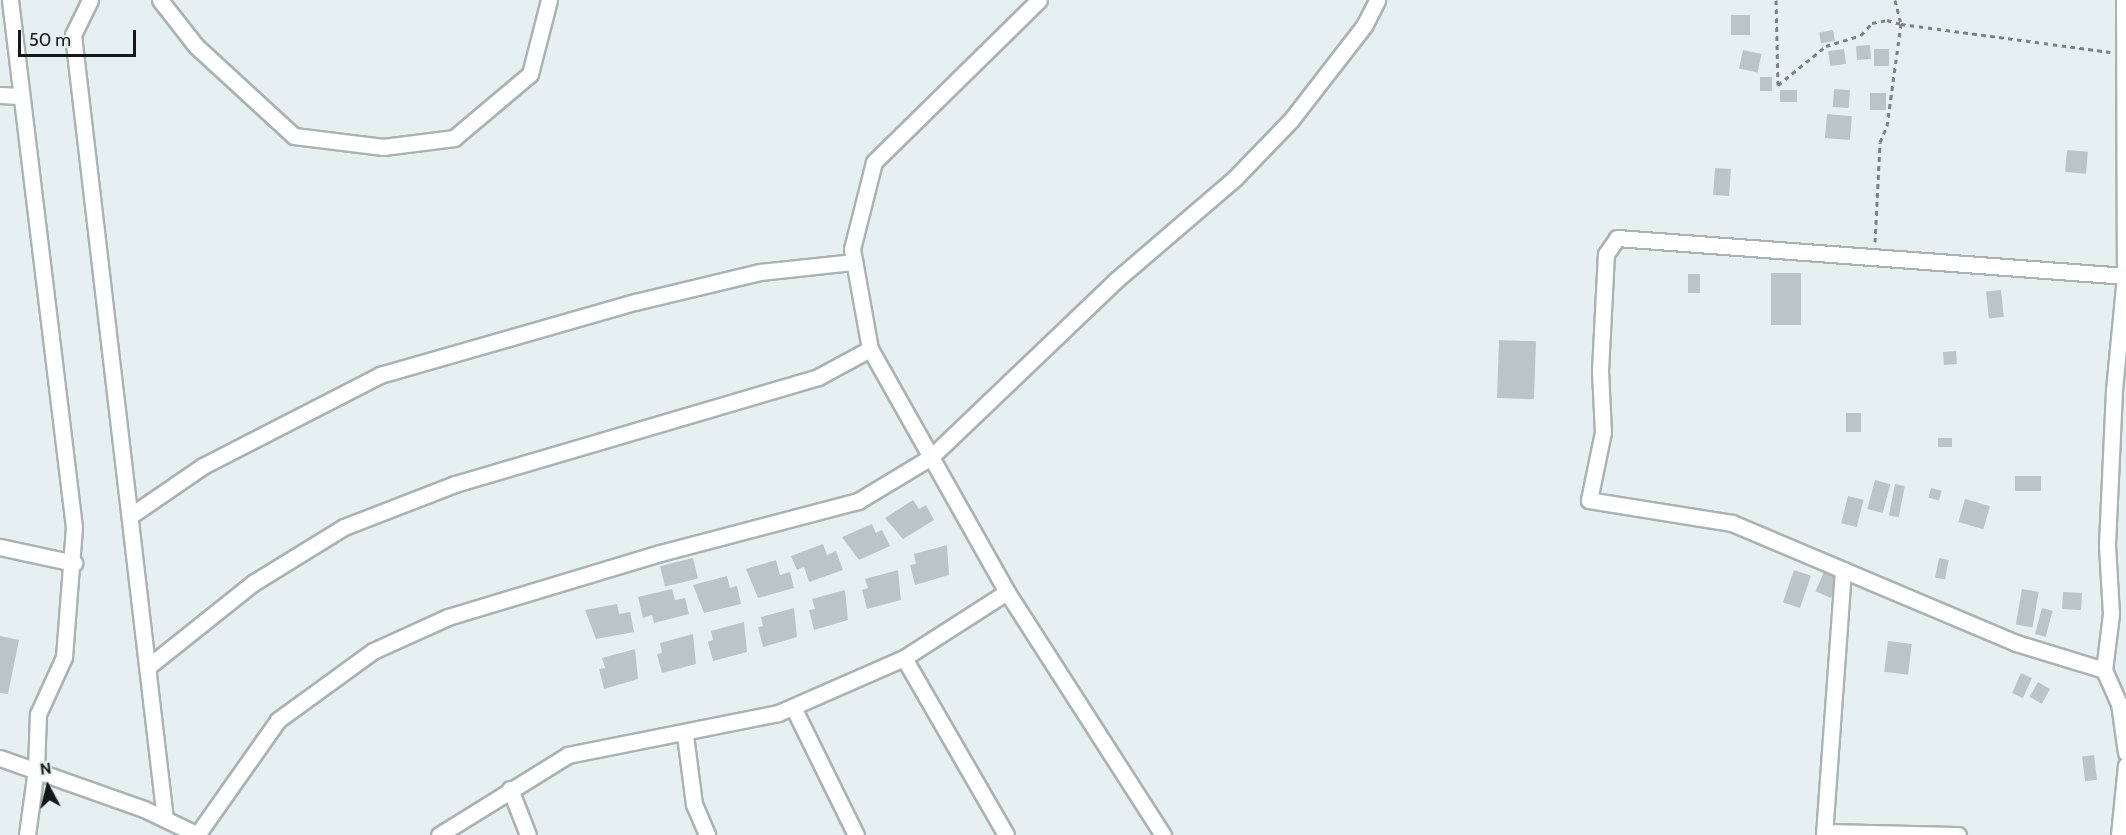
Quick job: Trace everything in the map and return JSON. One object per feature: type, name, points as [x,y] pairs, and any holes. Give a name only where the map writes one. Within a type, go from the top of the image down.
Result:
[{"type":"street","points":[[10,0],[20,96],[67,450],[74,563],[64,657],[38,714],[36,769],[27,835]]},
{"type":"street","points":[[90,0],[73,36],[149,666],[165,819]]},
{"type":"street","points":[[160,0],[196,46],[294,136],[383,147],[454,138],[530,74],[549,0]]},
{"type":"street","points":[[1039,0],[874,162],[852,249],[870,349],[1007,592],[1163,835]]},
{"type":"street","points":[[0,758],[36,769],[165,819],[198,835],[278,720],[373,651],[482,607],[660,553],[858,501],[931,457],[1115,281],[1235,178],[1291,120],[1364,26],[1377,0]]},
{"type":"street","points":[[2124,0],[2126,276],[2114,390],[2107,545],[2111,614],[2104,670],[2120,704],[2126,753]]},
{"type":"street","points":[[0,95],[20,96]]},
{"type":"street","points":[[2104,670],[2016,643],[1732,523],[1589,500],[1603,432],[1600,371],[1606,254],[1617,238],[2126,276]]},
{"type":"street","points":[[130,516],[213,461],[380,375],[680,291],[760,272],[854,262]]},
{"type":"street","points":[[149,666],[253,583],[344,527],[455,484],[818,377],[870,349]]},
{"type":"street","points":[[0,547],[74,563]]},
{"type":"street","points":[[1843,570],[1824,831],[1958,835]]},
{"type":"street","points":[[439,835],[568,755],[685,735],[793,706],[904,658],[1007,592]]},
{"type":"street","points":[[904,658],[1006,835]]},
{"type":"street","points":[[793,706],[856,835]]},
{"type":"street","points":[[685,735],[694,804],[707,835]]},
{"type":"street","points":[[2119,835],[2126,765]]},
{"type":"street","points":[[510,789],[528,835]]},
{"type":"path","points":[[1776,0],[1778,85],[1826,46],[1861,36],[1872,23],[1887,20],[1901,24],[2124,54]]},
{"type":"path","points":[[1874,257],[1880,142],[1887,126],[1901,24],[1896,0]]},
{"type":"building","points":[[1731,15],[1750,15],[1750,35],[1731,35]]},
{"type":"building","points":[[1833,30],[1835,41],[1821,43],[1819,32]]},
{"type":"building","points":[[1870,45],[1871,59],[1857,60],[1856,46]]},
{"type":"building","points":[[1844,49],[1846,64],[1830,66],[1828,51]]},
{"type":"building","points":[[1874,49],[1889,49],[1889,66],[1874,66]]},
{"type":"building","points":[[1743,50],[1762,54],[1758,73],[1739,69]]},
{"type":"building","points":[[1760,77],[1772,77],[1772,91],[1760,91]]},
{"type":"building","points":[[1834,89],[1850,90],[1849,108],[1833,107]]},
{"type":"building","points":[[1780,90],[1797,90],[1797,102],[1780,102]]},
{"type":"building","points":[[1870,93],[1886,93],[1886,110],[1870,110]]},
{"type":"building","points":[[1827,114],[1852,116],[1850,140],[1825,138]]},
{"type":"building","points":[[2067,150],[2088,152],[2086,174],[2065,172]]},
{"type":"building","points":[[1715,168],[1731,169],[1729,196],[1713,195]]},
{"type":"building","points":[[1771,273],[1801,273],[1801,325],[1771,325]]},
{"type":"building","points":[[1688,274],[1700,274],[1700,293],[1688,293]]},
{"type":"building","points":[[2001,290],[2004,317],[1989,318],[1986,292]]},
{"type":"building","points":[[1499,340],[1536,341],[1534,399],[1497,398]]},
{"type":"building","points":[[1956,351],[1957,364],[1944,365],[1943,352]]},
{"type":"building","points":[[1846,413],[1861,413],[1861,432],[1846,432]]},
{"type":"building","points":[[1938,438],[1952,438],[1952,447],[1938,447]]},
{"type":"building","points":[[2015,476],[2041,476],[2041,491],[2015,491]]},
{"type":"building","points":[[1875,480],[1890,484],[1883,513],[1867,509]]},
{"type":"building","points":[[1895,484],[1905,486],[1899,517],[1889,515]]},
{"type":"building","points":[[1931,488],[1942,491],[1939,501],[1928,498]]},
{"type":"building","points":[[1848,496],[1864,500],[1857,527],[1841,523]]},
{"type":"building","points":[[1965,499],[1990,506],[1983,529],[1958,522]]},
{"type":"building","points":[[913,500],[919,509],[926,505],[934,520],[903,539],[885,518]]},
{"type":"building","points":[[872,524],[876,533],[882,530],[890,546],[859,560],[842,537]]},
{"type":"building","points":[[823,544],[827,555],[836,551],[843,570],[809,582],[804,567],[797,570],[791,556]]},
{"type":"building","points":[[947,545],[949,575],[915,585],[910,565],[916,564],[914,554]]},
{"type":"building","points":[[693,558],[698,578],[665,587],[660,566]]},
{"type":"building","points":[[1939,558],[1949,560],[1945,580],[1935,578]]},
{"type":"building","points":[[776,560],[780,575],[790,572],[794,588],[758,598],[746,569]]},
{"type":"building","points":[[898,570],[901,600],[867,609],[862,590],[868,588],[865,579]]},
{"type":"building","points":[[1794,570],[1811,576],[1800,608],[1783,602]]},
{"type":"building","points":[[1824,572],[1840,579],[1831,598],[1815,591]]},
{"type":"building","points":[[727,576],[730,588],[737,586],[741,604],[704,613],[693,585]]},
{"type":"building","points":[[672,589],[675,600],[685,598],[689,614],[654,623],[652,615],[643,618],[638,597]]},
{"type":"building","points":[[2022,589],[2039,592],[2032,627],[2016,624]]},
{"type":"building","points":[[845,590],[848,620],[814,630],[809,610],[815,609],[812,599]]},
{"type":"building","points":[[2063,592],[2082,593],[2081,610],[2062,609]]},
{"type":"building","points":[[617,604],[619,614],[630,612],[634,632],[596,639],[585,610]]},
{"type":"building","points":[[794,608],[797,637],[763,647],[758,627],[763,626],[761,617]]},
{"type":"building","points":[[2042,608],[2053,611],[2046,637],[2035,634]]},
{"type":"building","points":[[744,622],[747,652],[713,661],[708,642],[713,640],[711,631]]},
{"type":"building","points":[[693,634],[696,664],[662,673],[657,654],[662,653],[660,643]]},
{"type":"building","points":[[0,636],[19,640],[8,694],[0,693]]},
{"type":"building","points":[[1888,641],[1912,644],[1908,675],[1884,672]]},
{"type":"building","points":[[635,649],[638,679],[604,689],[599,669],[605,668],[602,658]]},
{"type":"building","points":[[2021,673],[2032,678],[2023,698],[2012,693]]},
{"type":"building","points":[[2038,682],[2050,689],[2042,704],[2030,697]]},
{"type":"building","points":[[2094,755],[2097,780],[2085,781],[2082,756]]}]
